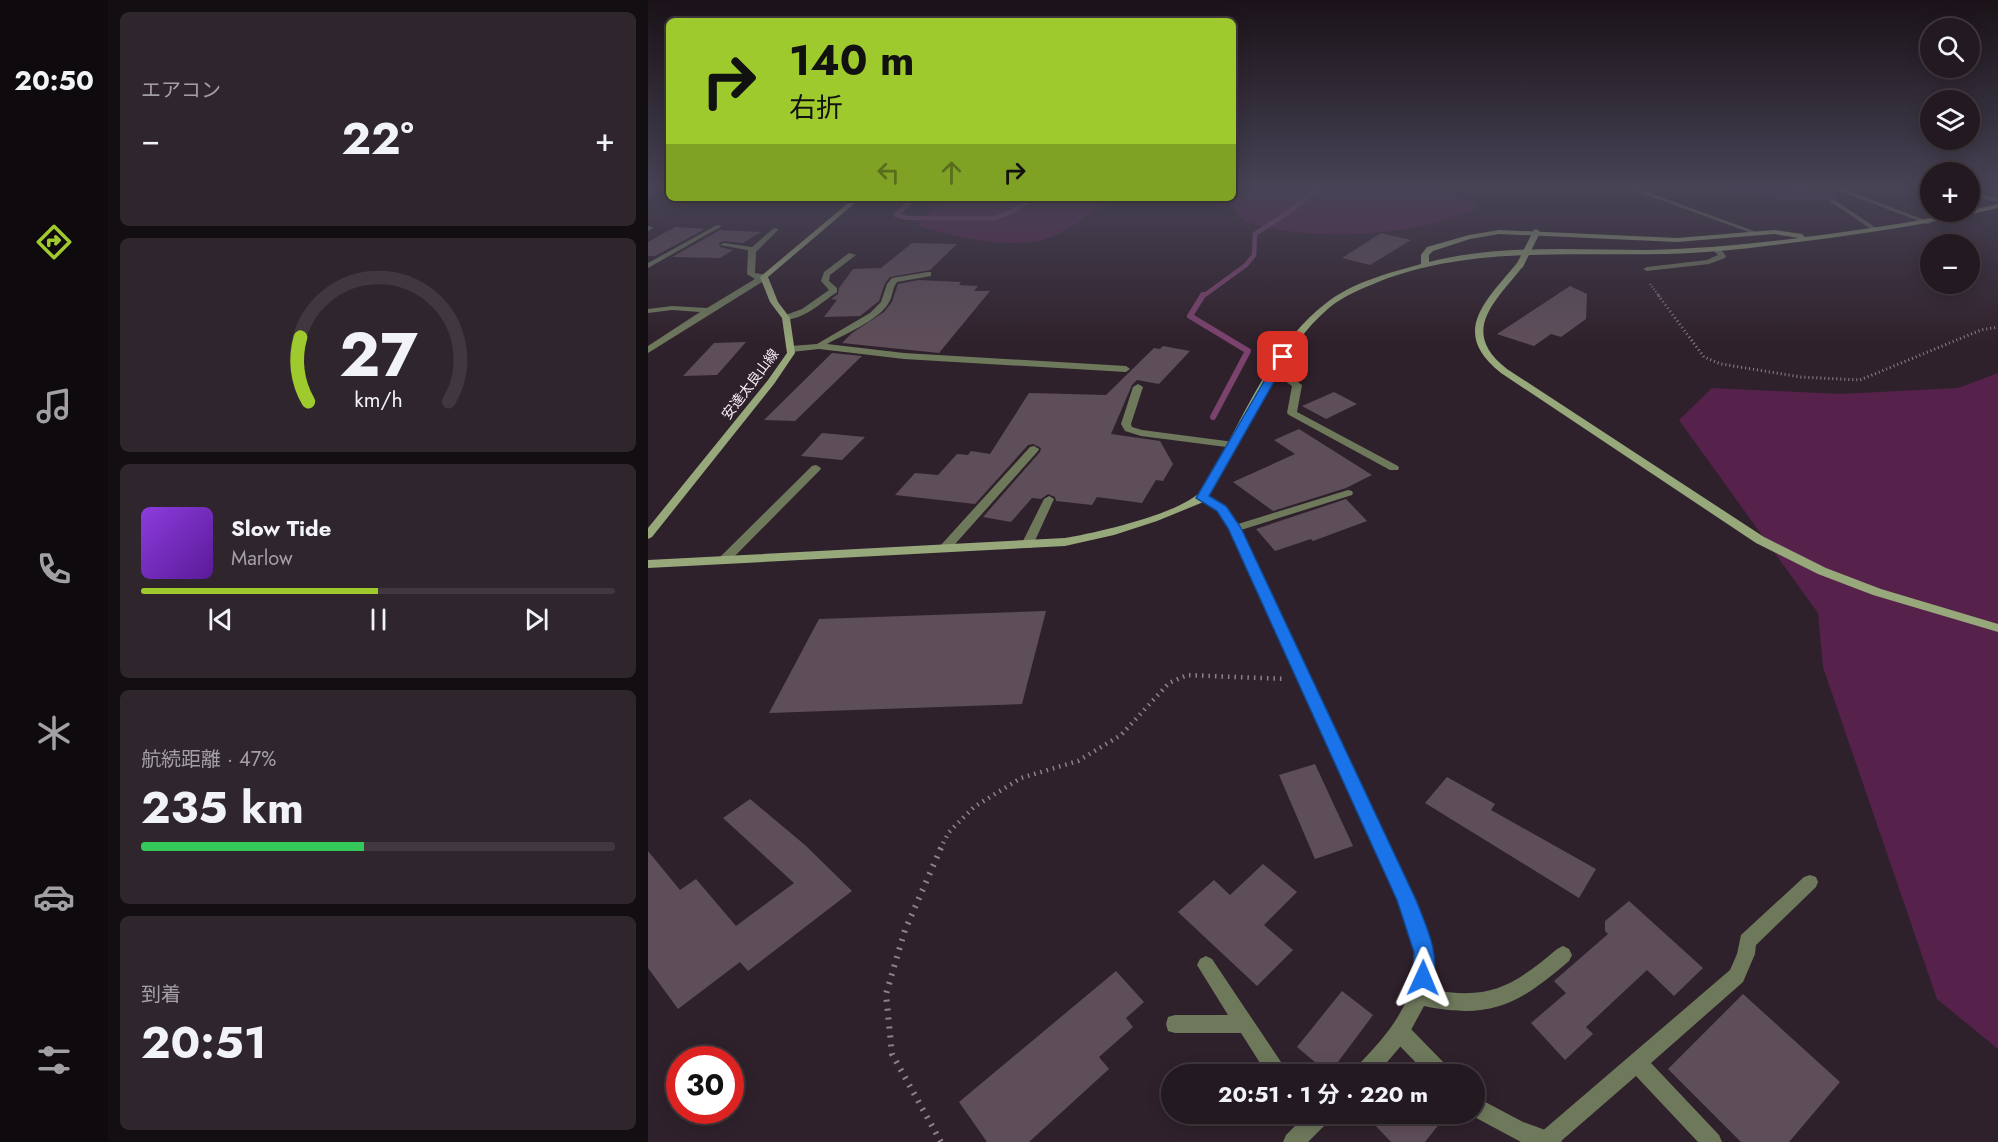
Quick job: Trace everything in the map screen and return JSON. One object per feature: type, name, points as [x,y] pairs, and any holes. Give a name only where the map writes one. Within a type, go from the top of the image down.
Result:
[{"type":"street","points":[[648,266],[697,238]]},
{"type":"street","points":[[764,277],[755,277],[751,274],[752,250],[765,238]]},
{"type":"street","points":[[648,351],[708,310],[764,277],[810,238]]},
{"type":"street","points":[[1425,264],[1426,251],[1463,238]]},
{"type":"street","points":[[1533,238],[1520,265],[1480,321],[1477,338],[1488,357],[1521,384],[1760,540],[1822,571],[1877,592],[1998,628]]},
{"type":"street","points":[[1643,238],[1700,238]]},
{"type":"street","points":[[648,564],[1027,545],[1065,542],[1120,531],[1160,518],[1202,498],[1234,446],[1273,372],[1294,341],[1325,305],[1352,290],[1425,264],[1528,251],[1661,252],[1716,249],[1814,238]]},
{"type":"street","points":[[724,246],[752,250]]},
{"type":"street","points":[[1647,269],[1709,262],[1722,256],[1716,249]]},
{"type":"street","points":[[786,318],[806,311],[834,290],[825,281],[827,274],[852,255]]},
{"type":"street","points":[[842,264],[862,261]]},
{"type":"street","points":[[819,346],[873,315],[885,303],[891,284],[895,280],[928,274]]},
{"type":"street","name":"安達太良山線","points":[[648,535],[771,382],[790,353],[786,318],[774,302],[764,277]]},
{"type":"street","points":[[648,311],[672,308],[708,310]]},
{"type":"street","points":[[791,349],[819,346],[904,356],[1126,369]]},
{"type":"street","points":[[1273,372],[1297,385],[1292,412],[1394,468]]},
{"type":"street","points":[[1138,387],[1126,424],[1128,429],[1141,433],[1234,446]]},
{"type":"street","points":[[944,549],[1034,449]]},
{"type":"street","points":[[724,560],[816,468]]},
{"type":"street","points":[[1235,528],[1348,493]]},
{"type":"street","points":[[1202,498],[1221,509],[1235,528],[1407,900],[1421,937],[1424,952],[1423,978],[1412,1015],[1388,1050],[1373,1064]]},
{"type":"street","points":[[1027,545],[1049,499]]},
{"type":"street","points":[[1485,1112],[1519,1131],[1550,1141],[1737,976],[1746,954],[1747,941],[1810,882]]},
{"type":"street","points":[[1419,996],[1451,1004],[1476,1003],[1505,997],[1537,977],[1563,955]]},
{"type":"street","points":[[1206,965],[1272,1064]]},
{"type":"street","points":[[1175,1024],[1245,1024]]},
{"type":"street","points":[[1400,1032],[1431,1064]]},
{"type":"street","points":[[1637,1062],[1712,1142]]},
{"type":"street","points":[[1293,1142],[1308,1124]]},
{"type":"path","points":[[1647,269],[1642,273],[1643,275],[1704,357],[1721,364],[1757,371],[1801,377],[1860,380],[1981,330],[1998,327]]},
{"type":"path","points":[[941,1142],[892,1054],[886,994],[905,930],[931,867],[949,832],[975,807],[1021,778],[1078,761],[1121,735],[1169,683],[1186,675],[1304,679]]},
{"type":"shaded area","points":[[969,238],[1047,238],[1022,243]]},
{"type":"shaded area","points":[[1998,373],[1998,1049],[1937,999],[1823,667],[1818,613],[1679,420],[1712,388],[1840,394],[1958,388]]},
{"type":"building","points":[[655,238],[688,238],[655,256],[648,256],[648,242]]},
{"type":"building","points":[[705,238],[751,238],[743,243],[724,241],[719,243],[720,247],[733,250],[720,258],[672,257]]},
{"type":"building","points":[[1373,238],[1411,240],[1370,265],[1342,258]]},
{"type":"building","points":[[912,243],[957,244],[930,270],[890,277],[885,283],[879,301],[860,316],[824,317],[837,300],[831,299],[838,294],[839,288],[853,269],[881,268]]},
{"type":"building","points":[[919,280],[961,282],[959,285],[978,286],[974,291],[990,291],[939,353],[842,343],[852,333],[884,312],[892,302],[898,284]]},
{"type":"building","points":[[1570,286],[1587,294],[1586,319],[1561,337],[1551,334],[1534,346],[1497,334]]},
{"type":"building","points":[[746,342],[717,375],[683,376],[714,343]]},
{"type":"building","points":[[1163,346],[1190,351],[1159,384],[1137,380],[1132,385],[1111,434],[1160,441],[1173,464],[1163,481],[1156,480],[1142,503],[1097,497],[1092,505],[1056,501],[1055,497],[1048,494],[1041,499],[1032,498],[1011,522],[983,517],[1040,452],[1041,448],[1033,444],[1028,445],[975,504],[895,495],[915,473],[938,475],[957,454],[968,455],[971,451],[990,454],[1029,393],[1106,395],[1154,348],[1160,349]]},
{"type":"building","points":[[832,353],[862,356],[795,421],[764,420]]},
{"type":"building","points":[[1334,392],[1357,404],[1326,419],[1302,406]]},
{"type":"building","points":[[1299,429],[1372,475],[1346,488],[1273,511],[1233,482],[1295,454],[1274,440]]},
{"type":"building","points":[[822,433],[865,437],[842,460],[801,456]]},
{"type":"building","points":[[1346,499],[1367,521],[1313,541],[1311,539],[1275,551],[1256,529]]},
{"type":"building","points":[[1046,611],[1022,704],[769,713],[819,619]]},
{"type":"building","points":[[1315,764],[1353,846],[1315,859],[1279,775]]},
{"type":"building","points":[[1447,777],[1495,804],[1491,810],[1596,869],[1579,898],[1425,803]]},
{"type":"building","points":[[750,799],[805,845],[852,891],[748,971],[740,962],[678,1009],[648,968],[648,851],[680,890],[696,879],[736,926],[794,883],[723,818]]},
{"type":"building","points":[[1263,864],[1297,892],[1264,925],[1293,950],[1257,986],[1178,912],[1214,880],[1230,895]]},
{"type":"building","points":[[1629,901],[1703,968],[1674,996],[1647,970],[1586,1027],[1593,1034],[1565,1060],[1531,1023],[1566,993],[1554,981],[1608,934],[1605,931],[1605,921]]},
{"type":"building","points":[[1116,971],[1144,1002],[1126,1018],[1133,1027],[1099,1057],[1109,1069],[1029,1142],[987,1142],[959,1102]]},
{"type":"building","points":[[1342,991],[1373,1015],[1336,1064],[1317,1064],[1297,1047]]},
{"type":"building","points":[[1743,994],[1840,1082],[1789,1142],[1741,1142],[1668,1069]]},
{"type":"building","points":[[1374,1124],[1439,1124],[1425,1142],[1391,1142]]},
{"type":"waterway","points":[[1202,297],[1246,265],[1254,255],[1255,238]]},
{"type":"waterway","points":[[1203,295],[1190,316],[1248,351],[1213,417]]},
{"type":"route","points":[[1283,357],[1271,375],[1234,446],[1202,498],[1221,509],[1235,528],[1407,900],[1421,937],[1424,952],[1423,978]]}]
